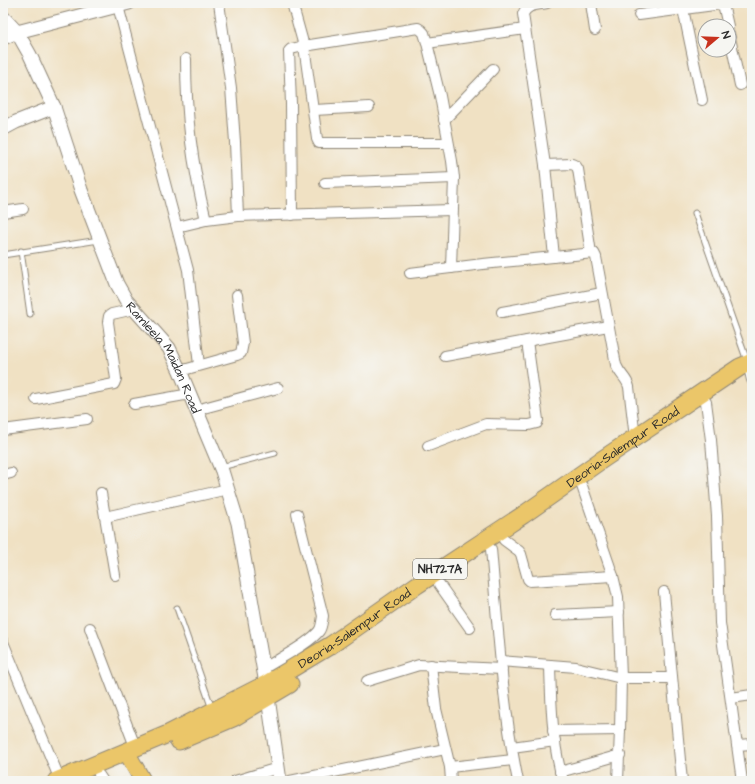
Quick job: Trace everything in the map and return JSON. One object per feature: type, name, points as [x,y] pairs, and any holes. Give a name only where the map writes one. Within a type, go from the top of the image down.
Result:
[{"type":"highway","name":"Deoria-Salempur Road","points":[[96,779],[126,757],[213,712],[331,645],[417,584],[523,515],[740,367],[751,369]]},
{"type":"highway","name":"Deoria-Salempur Road","points":[[58,780],[233,718],[266,683],[304,674],[440,584],[706,402],[751,369]]},
{"type":"main road","points":[[126,757],[130,781]]},
{"type":"main road","points":[[126,757],[143,781]]},
{"type":"street","points":[[219,3],[231,88],[238,216]]},
{"type":"street","points":[[292,3],[304,46],[317,139],[319,143],[448,143]]},
{"type":"street","points":[[547,3],[524,6],[523,14],[545,165],[554,256]]},
{"type":"street","points":[[591,3],[595,30]]},
{"type":"street","points":[[639,15],[726,3],[727,18]]},
{"type":"street","points":[[3,38],[17,32],[102,7],[123,4],[176,227],[188,270],[200,365]]},
{"type":"street","points":[[683,9],[702,100]]},
{"type":"street","name":"Ramleela Maidan Road","points":[[3,17],[17,32],[30,55],[54,107],[81,190],[117,284],[126,300],[168,348],[180,371],[220,467],[238,523],[266,683],[279,775]]},
{"type":"street","points":[[292,215],[291,104],[288,54],[291,49],[418,28],[424,33],[440,96],[454,178],[451,268]]},
{"type":"street","points":[[427,43],[525,29]]},
{"type":"street","points":[[734,58],[740,86]]},
{"type":"street","points":[[186,59],[187,105],[192,157],[206,220]]},
{"type":"street","points":[[444,120],[493,69]]},
{"type":"street","points":[[3,129],[16,122],[54,107]]},
{"type":"street","points":[[314,110],[369,107]]},
{"type":"street","points":[[545,165],[572,164],[578,169],[591,253]]},
{"type":"street","points":[[325,183],[454,178]]},
{"type":"street","points":[[3,212],[23,209]]},
{"type":"street","points":[[176,227],[206,220],[238,216],[452,210]]},
{"type":"street","points":[[410,273],[554,256],[594,253],[618,370],[628,382],[629,386],[634,438]]},
{"type":"street","points":[[502,312],[602,293]]},
{"type":"street","points":[[180,371],[241,353],[243,343],[237,295]]},
{"type":"street","points":[[36,399],[114,384],[116,379],[108,316],[134,309]]},
{"type":"street","points":[[445,356],[608,326]]},
{"type":"street","points":[[428,446],[486,424],[529,425],[537,423],[538,420],[527,341]]},
{"type":"street","points":[[196,410],[278,388]]},
{"type":"street","points":[[134,404],[190,394]]},
{"type":"street","points":[[706,402],[711,440],[717,516],[720,623],[742,781]]},
{"type":"street","points":[[3,430],[87,419]]},
{"type":"street","points":[[582,486],[613,576],[618,597],[621,678],[620,755],[618,781]]},
{"type":"street","points":[[105,517],[228,489]]},
{"type":"street","points":[[101,493],[115,575]]},
{"type":"street","points":[[266,683],[319,631],[322,622],[323,616],[297,514]]},
{"type":"street","points":[[518,781],[513,760],[501,665],[498,544],[519,550],[528,579],[530,580],[613,576]]},
{"type":"street","points":[[440,584],[470,628]]},
{"type":"street","points":[[664,592],[682,781]]},
{"type":"street","points":[[555,615],[619,612]]},
{"type":"street","points":[[90,628],[126,757]]},
{"type":"street","points":[[3,642],[58,780]]},
{"type":"street","points":[[431,665],[436,709],[450,767],[451,781]]},
{"type":"street","points":[[367,680],[411,667],[431,665],[550,665],[576,667],[621,678],[672,678]]},
{"type":"street","points":[[550,665],[550,698],[554,736],[562,776],[620,755]]},
{"type":"street","points":[[731,698],[752,694]]},
{"type":"street","points":[[512,747],[554,736],[620,730]]},
{"type":"street","points":[[737,745],[752,744]]},
{"type":"street","points":[[290,781],[335,777],[446,749]]},
{"type":"street","points":[[450,767],[513,760]]},
{"type":"street","points":[[235,781],[279,775]]},
{"type":"lane","points":[[695,213],[751,369]]},
{"type":"lane","points":[[3,255],[20,251],[99,240]]},
{"type":"lane","points":[[20,251],[30,314]]},
{"type":"lane","points":[[220,467],[275,453]]},
{"type":"lane","points":[[177,608],[213,712]]}]
